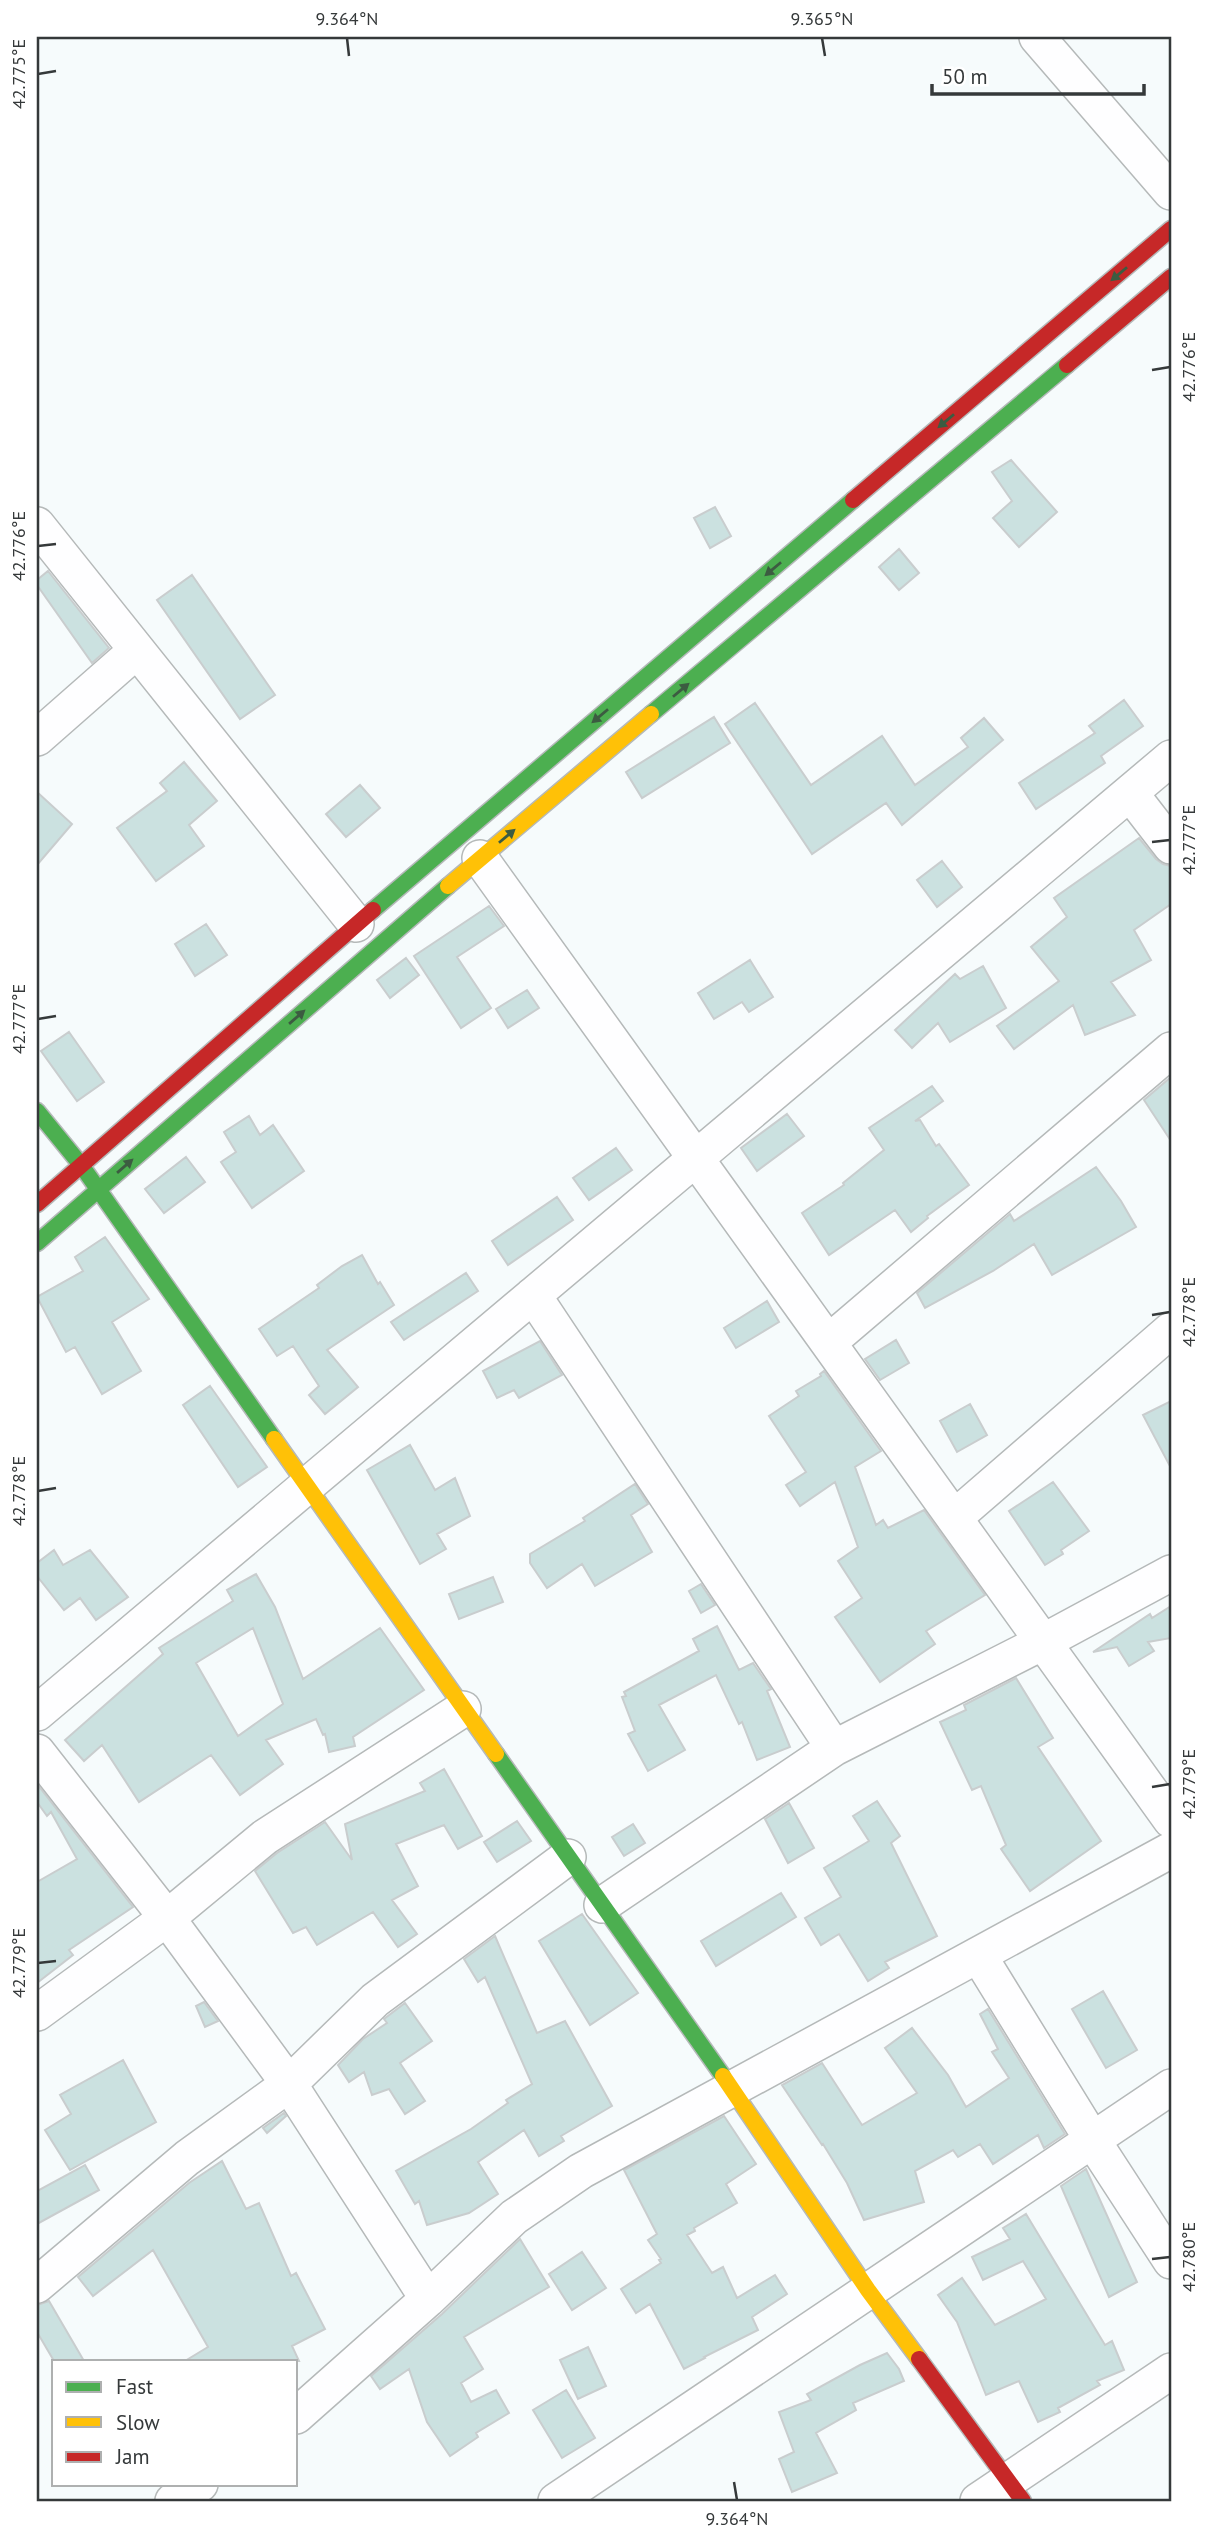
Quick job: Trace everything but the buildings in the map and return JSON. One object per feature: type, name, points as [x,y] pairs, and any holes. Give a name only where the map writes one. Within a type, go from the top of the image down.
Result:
[{"type":"main road","points":[[37,1204],[356,925],[1171,229]]},
{"type":"main road","points":[[37,1243],[480,858],[1171,276]]},
{"type":"main road","points":[[37,1111],[81,1165],[733,2090],[868,2290],[1016,2491]]},
{"type":"street","points":[[1037,37],[1171,192]]},
{"type":"street","points":[[37,525],[356,925]]},
{"type":"street","points":[[37,738],[136,651]]},
{"type":"street","points":[[37,1713],[1171,758]]},
{"type":"street","points":[[1130,793],[1171,846]]},
{"type":"street","points":[[480,858],[1171,1820]]},
{"type":"street","points":[[829,1342],[1171,1050]]},
{"type":"street","points":[[533,1294],[834,1748]]},
{"type":"street","points":[[954,1518],[1171,1330]]},
{"type":"street","points":[[602,1905],[834,1748],[1044,1642],[1171,1573]]},
{"type":"street","points":[[37,2013],[167,1917],[265,1837],[463,1709]]},
{"type":"street","points":[[37,1752],[167,1917],[289,2084],[428,2300]]},
{"type":"street","points":[[298,2414],[428,2300],[514,2217],[581,2171],[1171,1850]]},
{"type":"street","points":[[37,2286],[187,2158],[289,2084],[375,2000],[568,1857]]},
{"type":"street","points":[[979,1956],[1171,2261]]},
{"type":"street","points":[[556,2501],[1171,2087]]},
{"type":"street","points":[[978,2501],[1016,2491],[1171,2371]]},
{"type":"street","points":[[173,2501],[197,2486]]},
{"type":"traffic: fast","points":[[651,714],[1067,365]]},
{"type":"traffic: fast","points":[[373,910],[853,500]]},
{"type":"traffic: fast","points":[[37,1243],[448,886]]},
{"type":"traffic: fast","points":[[37,1111],[81,1165],[274,1439]]},
{"type":"traffic: fast","points":[[496,1754],[723,2076]]},
{"type":"traffic: slow","points":[[448,886],[651,714]]},
{"type":"traffic: slow","points":[[274,1439],[496,1754]]},
{"type":"traffic: slow","points":[[723,2076],[868,2290],[919,2359]]},
{"type":"traffic: jam","points":[[853,500],[1171,229]]},
{"type":"traffic: jam","points":[[1067,365],[1171,277]]},
{"type":"traffic: jam","points":[[37,1204],[373,910]]},
{"type":"traffic: jam","points":[[919,2359],[1023,2501]]}]
